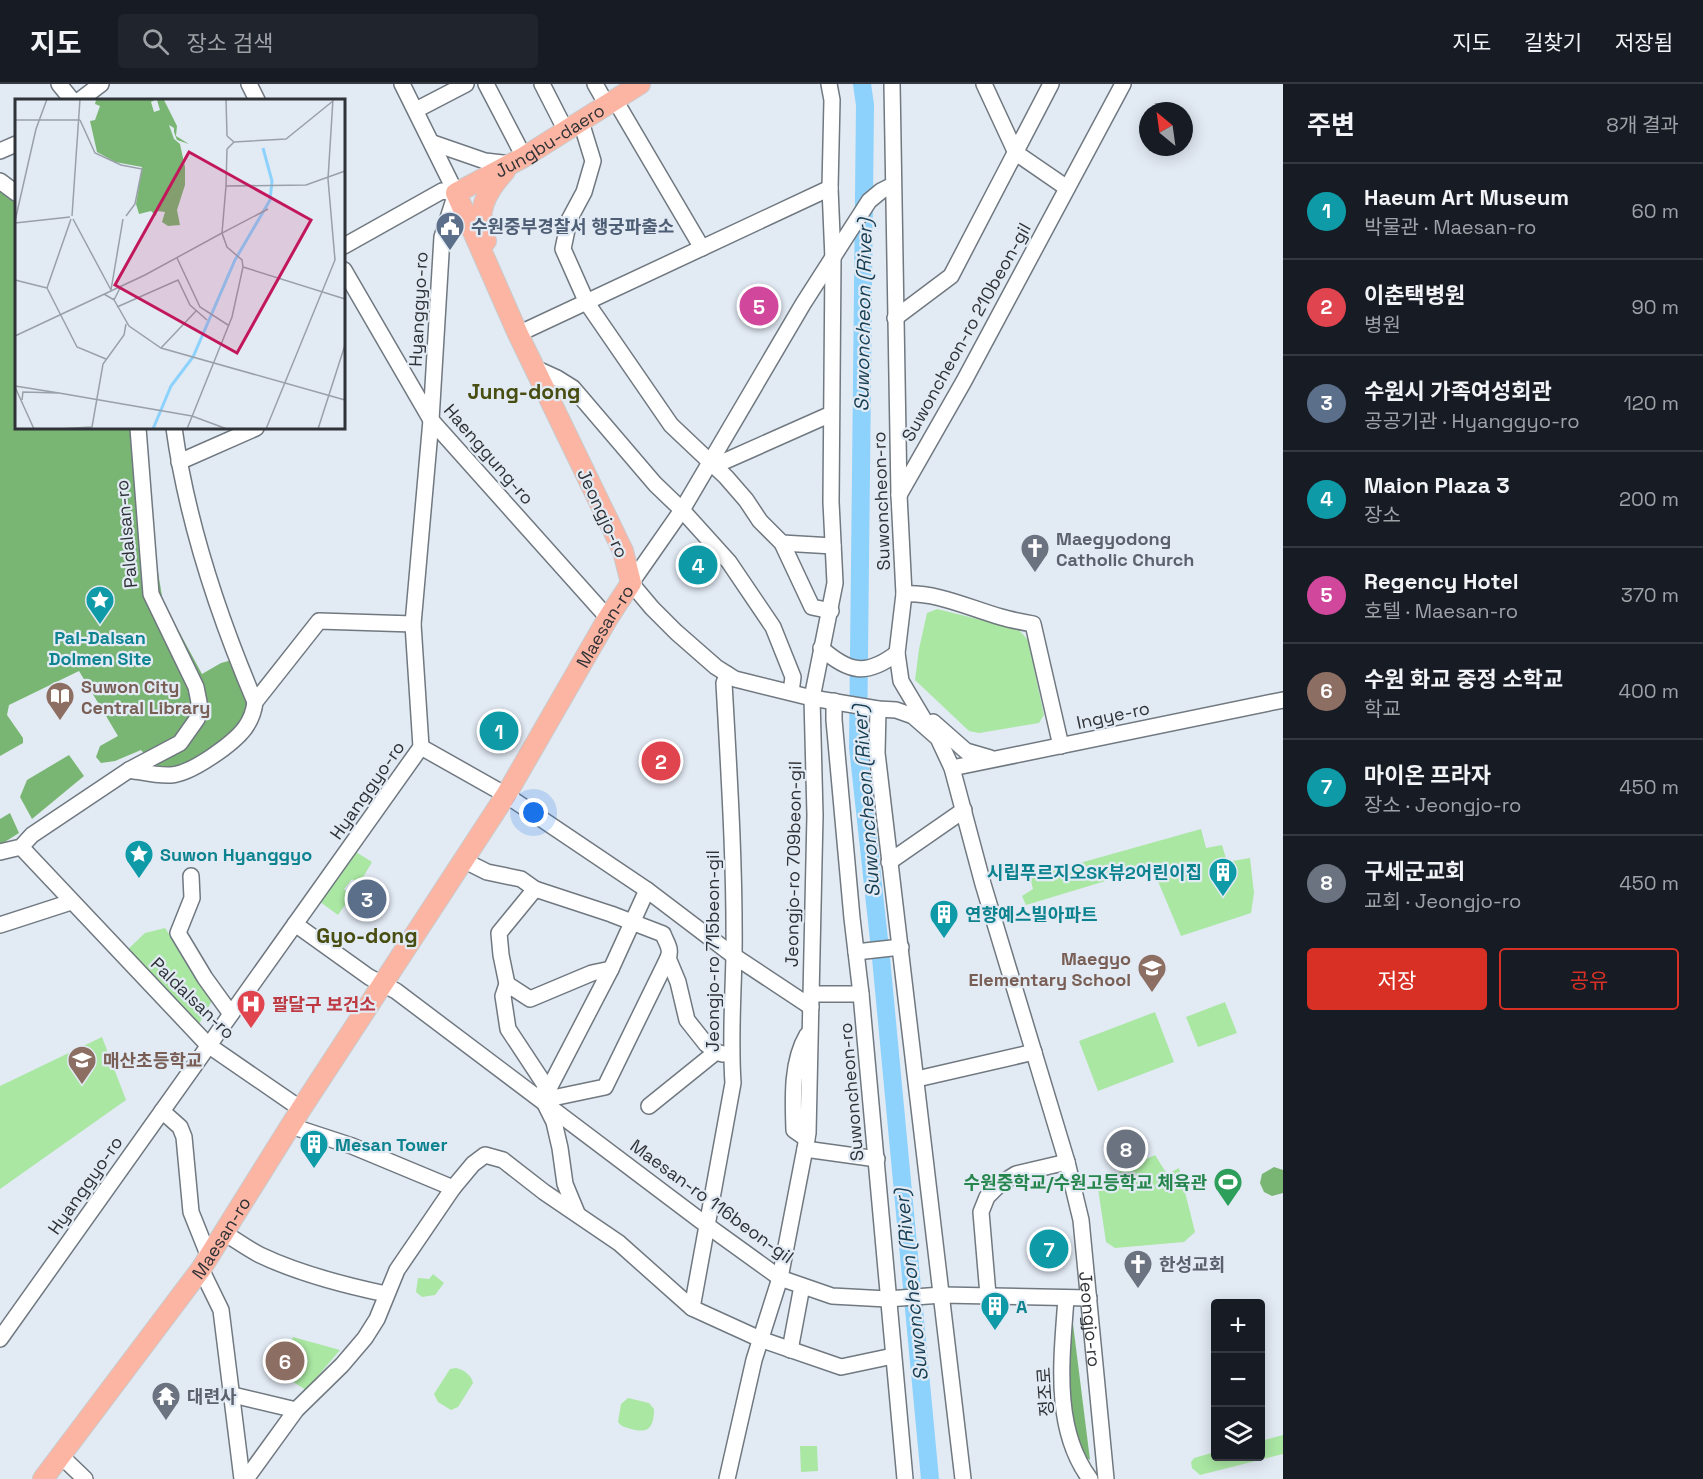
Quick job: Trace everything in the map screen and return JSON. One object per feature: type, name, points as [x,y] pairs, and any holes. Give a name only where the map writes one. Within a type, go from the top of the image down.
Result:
[{"type":"main road","name":"Jungbu-daero","points":[[456,193],[517,161],[640,84]]},
{"type":"main road","points":[[489,268],[491,251],[480,225],[481,214],[488,192],[517,161]]},
{"type":"main road","name":"Jeongjo-ro","points":[[456,193],[518,334],[624,551],[631,583]]},
{"type":"main road","name":"Maesan-ro","points":[[43,1479],[57,1466],[205,1263],[296,1118],[506,795],[608,618],[631,583]]},
{"type":"main road","points":[[32,1479],[57,1466]]},
{"type":"street","points":[[59,84],[71,99]]},
{"type":"street","points":[[81,99],[101,84]]},
{"type":"street","points":[[249,84],[256,99]]},
{"type":"street","name":"Jeongjo-ro","points":[[402,84],[456,193]]},
{"type":"street","points":[[416,110],[466,84]]},
{"type":"street","points":[[433,143],[485,161],[517,161],[486,84]]},
{"type":"street","points":[[542,84],[574,126],[593,161],[584,192],[569,220],[563,249],[587,303],[671,425],[726,477],[760,521],[782,543],[812,606],[831,611]]},
{"type":"street","points":[[596,84],[611,103],[702,248]]},
{"type":"street","points":[[812,698],[835,583],[831,502],[831,414],[835,256],[830,188],[832,100],[829,84]]},
{"type":"street","name":"Suwoncheon-ro","points":[[892,84],[887,188],[895,318],[904,594],[897,653],[901,681],[929,729]]},
{"type":"street","points":[[984,84],[1016,153],[1067,188]]},
{"type":"street","points":[[895,318],[951,276],[1051,84]]},
{"type":"street","name":"Suwoncheon-ro 210beon-gil","points":[[899,495],[964,381],[1123,84]]},
{"type":"street","points":[[0,151],[15,144]]},
{"type":"street","points":[[0,181],[15,192]]},
{"type":"street","points":[[518,334],[830,188]]},
{"type":"street","name":"Maesan-ro","points":[[631,583],[682,510],[803,304],[869,201],[887,188]]},
{"type":"street","points":[[345,245],[442,191],[456,193]]},
{"type":"street","name":"Hyanggyo-ro","points":[[0,1339],[422,747],[413,624],[431,420],[442,237],[456,193]]},
{"type":"street","name":"Haenggung-ro","points":[[345,272],[431,420],[608,618]]},
{"type":"street","points":[[535,368],[573,388],[655,484],[729,562],[773,627],[794,677],[791,692]]},
{"type":"street","points":[[710,463],[723,462],[831,414]]},
{"type":"street","name":"Paldalsan-ro","points":[[0,852],[21,847],[32,835],[129,770],[180,743],[197,719],[199,702],[196,687],[151,594],[138,429]]},
{"type":"street","points":[[129,770],[172,776],[190,769],[228,745],[245,728],[254,711],[255,702],[225,629],[191,512],[179,462],[174,429]]},
{"type":"street","points":[[179,462],[251,429]]},
{"type":"street","points":[[782,543],[833,546]]},
{"type":"street","name":"Jeongjo-ro","points":[[631,583],[676,632],[716,667],[735,679],[812,698],[876,709],[896,710],[913,716],[938,738],[952,768],[983,884],[1068,1162],[1081,1220],[1106,1479]]},
{"type":"street","points":[[904,594],[918,593],[975,607],[999,617],[1033,624],[1061,746]]},
{"type":"street","points":[[255,702],[319,621],[413,624]]},
{"type":"street","points":[[821,648],[846,668],[857,669],[880,664],[897,653]]},
{"type":"street","name":"Jeongjo-ro 715beon-gil","points":[[692,1308],[734,1083],[731,1057],[734,956],[730,784],[724,683],[727,674]]},
{"type":"street","name":"Jeongjo-ro 709beon-gil","points":[[727,1479],[760,1340],[780,1278],[806,1144],[815,815],[812,698]]},
{"type":"street","name":"Ingye-ro","points":[[952,768],[1283,700]]},
{"type":"street","name":"Suwoncheon-ro","points":[[837,701],[834,720],[891,1299],[893,1356],[905,1479]]},
{"type":"street","points":[[914,703],[966,751],[993,759]]},
{"type":"street","points":[[876,709],[877,753],[917,1079],[938,1296],[963,1479]]},
{"type":"street","points":[[422,747],[506,795],[647,890],[734,956],[811,1000],[861,994]]},
{"type":"street","points":[[889,862],[964,810]]},
{"type":"street","name":"Paldalsan-ro","points":[[21,847],[208,1045],[296,1118],[352,1146],[453,1188]]},
{"type":"street","points":[[463,860],[487,872],[521,879],[535,889],[663,934],[670,953],[605,1087],[543,1100]]},
{"type":"street","points":[[192,876],[192,897],[178,933],[231,1014]]},
{"type":"street","name":"Maesan-ro 116beon-gil","points":[[535,889],[499,933],[507,984],[503,996],[508,1029],[545,1085],[543,1100],[554,1122],[564,1184],[577,1213]]},
{"type":"street","points":[[543,1100],[611,969],[647,890]]},
{"type":"street","points":[[0,925],[71,902]]},
{"type":"street","points":[[295,924],[383,985]]},
{"type":"street","points":[[856,952],[901,947]]},
{"type":"street","points":[[668,958],[678,982],[687,1020],[706,1044],[716,1052],[731,1057]]},
{"type":"street","points":[[507,984],[530,999],[592,973],[611,969]]},
{"type":"street","name":"Maesan-ro 116beon-gil","points":[[383,985],[396,991],[708,1227],[780,1278],[832,1296],[891,1299],[938,1296],[1089,1298]]},
{"type":"street","points":[[649,1106],[716,1052]]},
{"type":"street","points":[[917,1079],[1034,1052]]},
{"type":"street","points":[[162,1111],[180,1127],[184,1137],[191,1212],[220,1310],[244,1479]]},
{"type":"street","points":[[806,1144],[877,1159]]},
{"type":"street","points":[[244,1479],[297,1410],[342,1365],[365,1338],[377,1318],[397,1270],[453,1188],[472,1164],[486,1155],[503,1160],[544,1192],[619,1244],[692,1308],[760,1340],[841,1367],[893,1356]]},
{"type":"street","points":[[988,1296],[981,1212],[987,1197],[1000,1184],[1016,1174],[1068,1162]]},
{"type":"street","points":[[224,1233],[258,1254],[296,1270],[337,1283],[386,1294]]},
{"type":"street","points":[[790,1350],[802,1286]]},
{"type":"street","name":"정조로","points":[[1065,1298],[1062,1350],[1064,1413],[1073,1451],[1090,1479]]},
{"type":"street","points":[[233,1395],[297,1410]]},
{"type":"street","points":[[57,1466],[85,1479]]},
{"type":"green space","points":[[0,188],[15,200],[15,429],[134,429],[163,602],[202,674],[221,663],[232,660],[253,710],[236,730],[216,746],[170,770],[155,765],[141,750],[115,761],[101,763],[96,757],[100,746],[118,736],[79,671],[9,705],[7,715],[23,738],[23,743],[0,756]]},
{"type":"green space","points":[[937,609],[1018,629],[1028,640],[1044,715],[1039,723],[979,733],[969,731],[915,680],[927,613]]},
{"type":"green space","points":[[69,755],[84,776],[32,819],[20,797],[27,780]]},
{"type":"green space","points":[[10,813],[19,833],[0,845],[0,819]]},
{"type":"green space","points":[[1201,829],[1206,848],[1222,845],[1227,862],[1250,858],[1254,893],[1251,913],[1181,936],[1152,867],[1026,905],[1022,896],[1033,889],[1030,877]]},
{"type":"green space","points":[[351,849],[372,862],[359,884],[352,879],[344,889],[351,896],[338,915],[316,899]]},
{"type":"green space","points":[[165,928],[213,999],[198,1026],[124,953],[145,933]]},
{"type":"green space","points":[[1225,1002],[1237,1033],[1198,1047],[1186,1017]]},
{"type":"green space","points":[[1155,1012],[1174,1062],[1098,1091],[1079,1041]]},
{"type":"green space","points":[[102,1037],[126,1100],[0,1189],[0,1086]]},
{"type":"green space","points":[[1155,1155],[1167,1174],[1179,1168],[1195,1232],[1184,1242],[1115,1248],[1106,1242],[1097,1182]]},
{"type":"green space","points":[[1274,1167],[1283,1170],[1283,1193],[1272,1196],[1264,1192],[1260,1183],[1262,1174]]},
{"type":"green space","points":[[433,1274],[444,1283],[435,1295],[422,1297],[416,1292],[418,1278],[429,1279]]},
{"type":"green space","points":[[1072,1316],[1090,1460],[1082,1455],[1074,1442],[1065,1350]]},
{"type":"green space","points":[[293,1337],[340,1350],[306,1390],[279,1373]]},
{"type":"green space","points":[[456,1368],[467,1373],[473,1383],[458,1407],[451,1410],[438,1402],[434,1394],[450,1369]]},
{"type":"green space","points":[[628,1398],[649,1403],[654,1409],[653,1420],[646,1430],[631,1429],[618,1422],[621,1404]]},
{"type":"green space","points":[[1283,1435],[1283,1454],[1265,1459],[1265,1440]]},
{"type":"green space","points":[[800,1446],[817,1446],[818,1471],[801,1472]]},
{"type":"green space","points":[[1211,1453],[1211,1461],[1255,1461],[1200,1475],[1192,1468],[1191,1462],[1194,1458]]},
{"type":"waterway","name":"Suwoncheon (River)","points":[[862,84],[865,105],[858,747],[881,958],[930,1479]]},
{"type":"place","name":"수원중부경찰서 행궁파출소","points":[[450,252]]},
{"type":"place","name":"Regency Hotel","points":[[759,306]]},
{"type":"place","name":"Maion Plaza 3","points":[[698,565]]},
{"type":"place","name":"Maegyodong Catholic Church","points":[[1035,574]]},
{"type":"place","name":"Pal-Dalsan Dolmen Site","points":[[100,626]]},
{"type":"place","name":"Suwon City Central Library","points":[[60,722]]},
{"type":"place","name":"Haeum Art Museum","points":[[499,731]]},
{"type":"place","name":"이춘택병원","points":[[661,761]]},
{"type":"place","name":"Suwon Hyanggyo","points":[[139,880]]},
{"type":"place","name":"시립푸르지오SK뷰2어린이집","points":[[1223,898]]},
{"type":"place","name":"수원시 가족여성회관","points":[[367,899]]},
{"type":"place","name":"연향예스빌아파트","points":[[944,940]]},
{"type":"place","name":"Maegyo Elementary School","points":[[1152,994]]},
{"type":"place","name":"팔달구 보건소","points":[[251,1030]]},
{"type":"place","name":"매산초등학교","points":[[82,1086]]},
{"type":"place","name":"구세군교회","points":[[1126,1149]]},
{"type":"place","name":"Mesan Tower","points":[[314,1170]]},
{"type":"place","name":"수원중학교/수원고등학교 체육관","points":[[1228,1208]]},
{"type":"place","name":"마이온 프라자","points":[[1049,1249]]},
{"type":"place","name":"한성교회","points":[[1138,1290]]},
{"type":"place","name":"A","points":[[995,1332]]},
{"type":"place","name":"수원 화교 중정 소학교","points":[[285,1361]]},
{"type":"place","name":"대련사","points":[[166,1422]]},
{"type":"district","name":"Jung-dong","points":[[524,391]]},
{"type":"district","name":"Gyo-dong","points":[[367,935]]}]
